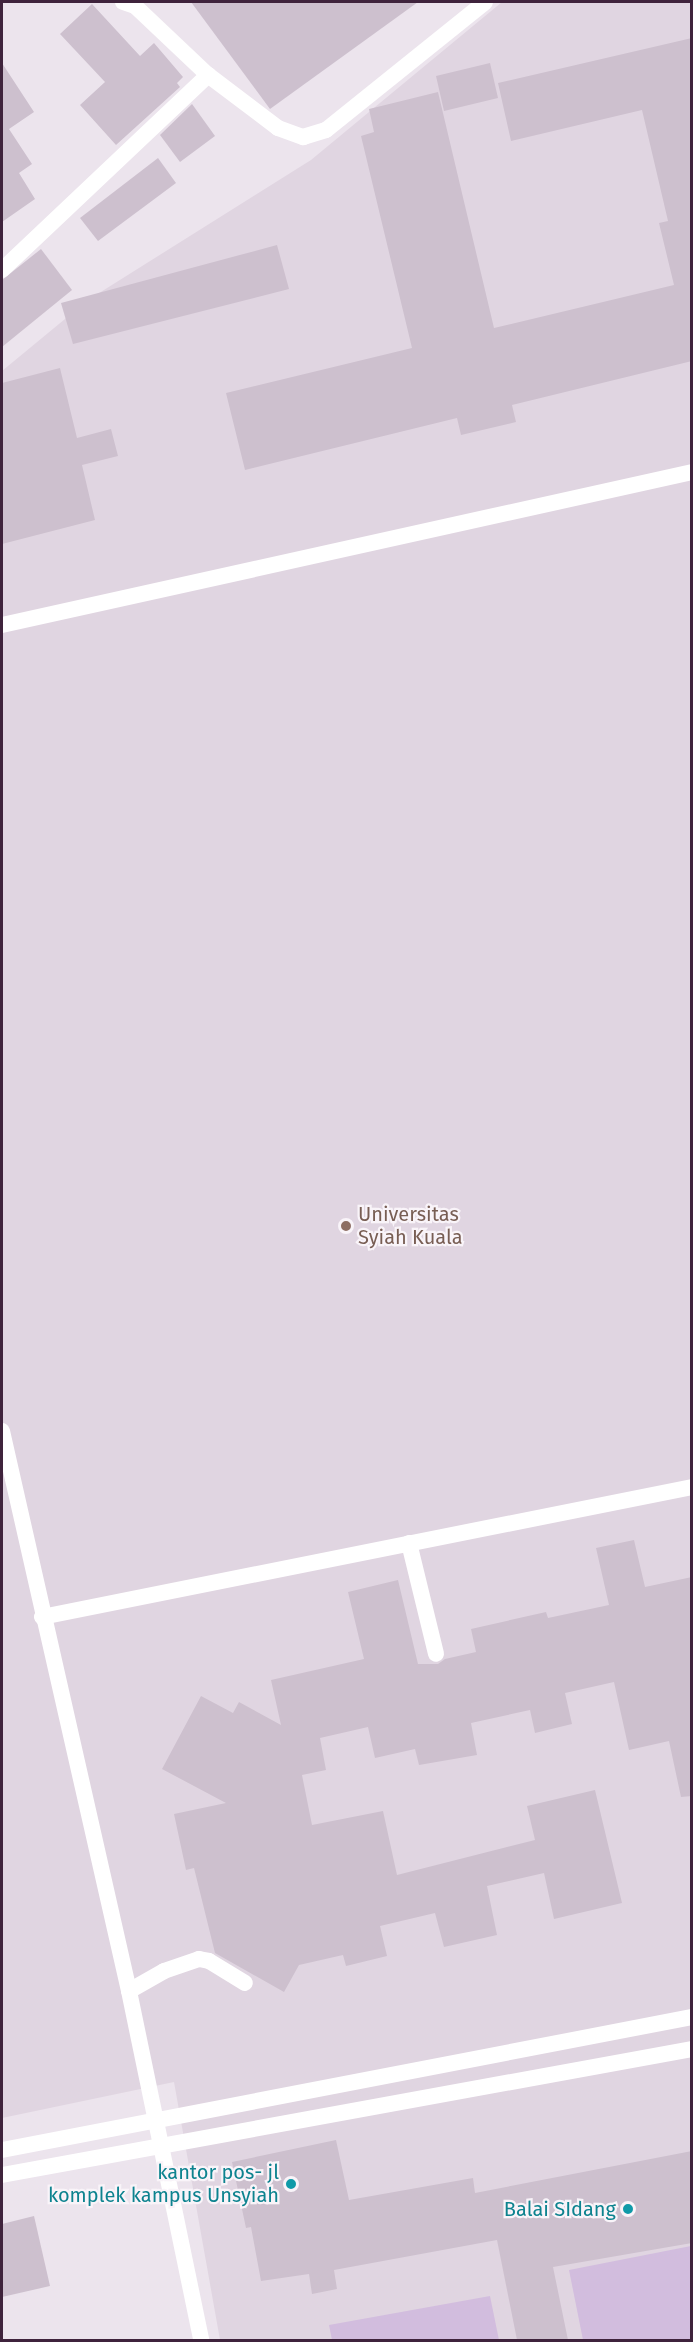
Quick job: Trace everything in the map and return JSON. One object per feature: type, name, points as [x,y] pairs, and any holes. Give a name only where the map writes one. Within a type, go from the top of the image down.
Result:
[{"type":"street","points":[[123,2],[135,6],[208,75],[278,128],[303,137],[318,134],[485,2]]},
{"type":"street","points":[[2,270],[208,75]]},
{"type":"street","points":[[2,625],[692,472]]},
{"type":"street","points":[[2,1431],[42,1617],[129,1991],[201,2340]]},
{"type":"street","points":[[42,1617],[692,1487]]},
{"type":"street","points":[[409,1544],[436,1654]]},
{"type":"street","points":[[129,1991],[164,1971],[199,1959],[209,1961],[245,1983]]},
{"type":"street","points":[[2,2150],[692,2017]]},
{"type":"street","points":[[2,2175],[692,2049]]},
{"type":"shaded area","name":"Universitas Syiah Kuala","points":[[502,2],[691,2],[691,2340],[220,2340],[174,2082],[2,2118],[2,371],[88,300],[311,160]]},
{"type":"shaded area","points":[[691,2246],[691,2340],[583,2340],[569,2270]]},
{"type":"shaded area","points":[[490,2296],[499,2340],[332,2340],[329,2325]]},
{"type":"building","points":[[191,2],[418,2],[270,109]]},
{"type":"building","points":[[92,4],[140,56],[154,43],[183,77],[177,83],[180,87],[116,145],[80,105],[105,82],[60,34]]},
{"type":"building","points":[[692,38],[692,361],[512,405],[516,422],[461,435],[457,418],[245,470],[226,393],[412,348],[361,136],[374,132],[369,109],[438,92],[494,328],[674,285],[659,223],[668,221],[642,110],[511,141],[498,83]]},
{"type":"building","points":[[2,63],[34,112],[9,129],[32,164],[19,173],[35,199],[2,222]]},
{"type":"building","points":[[490,63],[498,98],[444,111],[436,76]]},
{"type":"building","points":[[192,104],[215,136],[180,162],[160,135]]},
{"type":"building","points":[[158,158],[176,183],[98,241],[80,218]]},
{"type":"building","points":[[277,245],[289,289],[73,344],[61,303]]},
{"type":"building","points":[[41,249],[72,290],[2,347],[2,280]]},
{"type":"building","points":[[60,368],[77,438],[111,429],[118,456],[82,465],[95,520],[2,544],[2,383]]},
{"type":"building","points":[[634,1540],[645,1587],[692,1577],[692,1796],[681,1797],[669,1741],[629,1750],[614,1682],[565,1693],[572,1724],[535,1733],[530,1710],[471,1723],[477,1755],[419,1765],[415,1749],[375,1758],[368,1727],[320,1738],[326,1770],[302,1775],[312,1825],[383,1811],[397,1875],[535,1840],[527,1806],[595,1790],[622,1903],[554,1919],[544,1873],[487,1886],[497,1935],[444,1947],[435,1913],[380,1926],[387,1956],[346,1966],[343,1955],[299,1965],[284,1992],[215,1953],[194,1868],[186,1870],[174,1814],[226,1803],[162,1769],[201,1696],[233,1713],[239,1702],[281,1725],[271,1680],[364,1659],[348,1592],[398,1580],[418,1664],[438,1664],[445,1659],[476,1652],[471,1629],[546,1612],[548,1618],[609,1605],[596,1548]]},
{"type":"building","points":[[336,2140],[349,2200],[473,2178],[475,2193],[692,2151],[692,2243],[553,2267],[568,2340],[517,2340],[497,2240],[334,2270],[337,2289],[312,2294],[309,2274],[261,2281],[251,2227],[246,2228],[232,2162]]},
{"type":"building","points":[[34,2216],[50,2286],[2,2297],[2,2224]]},
{"type":"place","name":"Universitas Syiah Kuala","points":[[346,1226]]},
{"type":"place","name":"kantor pos- jl komplek kampus Unsyiah","points":[[291,2184]]},
{"type":"place","name":"Balai SIdang","points":[[628,2209]]}]
